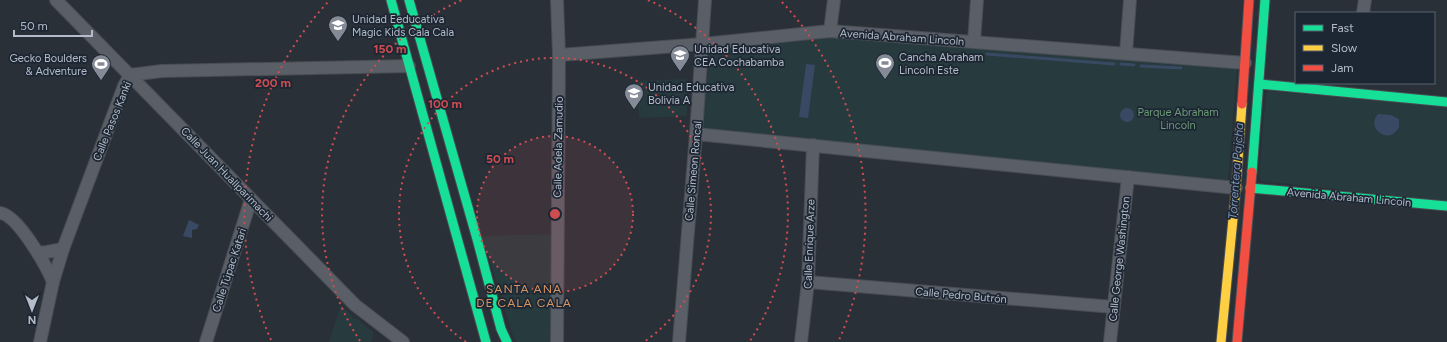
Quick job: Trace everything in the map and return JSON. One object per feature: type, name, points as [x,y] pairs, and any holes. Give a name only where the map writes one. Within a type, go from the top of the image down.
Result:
[{"type":"main road","points":[[391,0],[486,342]]},
{"type":"main road","points":[[409,0],[475,231],[501,329],[507,342]]},
{"type":"main road","points":[[1221,342],[1236,188],[1249,0]]},
{"type":"main road","points":[[1237,342],[1265,0]]},
{"type":"main road","points":[[1259,84],[1355,88],[1447,102]]},
{"type":"main road","name":"Avenida Abraham Lincoln","points":[[1250,188],[1447,206]]},
{"type":"street","name":"Calle Juan Huallparimachi","points":[[56,0],[355,305],[403,342]]},
{"type":"street","name":"Calle Adela Zamudio","points":[[556,342],[559,55],[557,0]]},
{"type":"street","name":"Calle Simeon Roncal","points":[[679,342],[703,44],[705,0]]},
{"type":"street","points":[[830,32],[834,0]]},
{"type":"street","points":[[974,42],[977,0]]},
{"type":"street","points":[[1126,53],[1130,0]]},
{"type":"street","points":[[1364,12],[1365,0]]},
{"type":"street","name":"Avenida Abraham Lincoln","points":[[559,55],[703,44],[830,32],[1245,63]]},
{"type":"street","name":"Calle Pasos Kanki","points":[[40,342],[53,282],[63,249],[124,86],[130,75],[162,70],[409,66]]},
{"type":"street","points":[[696,134],[1236,188]]},
{"type":"street","name":"Calle Enrique Arze","points":[[801,342],[808,282],[813,145]]},
{"type":"street","name":"Calle George Washington","points":[[1110,342],[1128,177]]},
{"type":"street","name":"Calle Túpac Katari","points":[[206,342],[251,199]]},
{"type":"street","points":[[0,213],[4,214],[19,227],[38,252],[53,282]]},
{"type":"street","points":[[38,252],[63,249]]},
{"type":"street","name":"Calle Pedro Butrón","points":[[808,282],[1114,307]]},
{"type":"green space","name":"Parque Abraham Lincoln","points":[[823,37],[1230,65],[1237,69],[1228,180],[1223,181],[708,130],[703,126],[708,55],[712,51],[799,38]]},
{"type":"green space","points":[[686,79],[687,116],[639,118],[637,81]]},
{"type":"green space","points":[[1269,91],[1447,107],[1447,201],[1261,181],[1259,175],[1266,94]]},
{"type":"green space","points":[[553,234],[551,342],[517,342],[514,339],[482,236]]},
{"type":"green space","points":[[341,305],[353,319],[357,319],[374,333],[371,342],[329,342]]},
{"type":"water","points":[[806,64],[815,65],[808,118],[799,117]]},
{"type":"water","points":[[1124,108],[1130,108],[1134,112],[1134,118],[1130,122],[1124,122],[1120,118],[1120,112]]},
{"type":"water","points":[[1378,114],[1391,115],[1399,119],[1399,127],[1394,133],[1385,135],[1378,131],[1374,123]]},
{"type":"water","points":[[189,220],[199,225],[197,229],[192,230],[192,238],[183,236]]},
{"type":"waterway","points":[[987,54],[1114,64]]},
{"type":"waterway","points":[[1121,64],[1134,65]]},
{"type":"waterway","points":[[1141,66],[1181,68]]},
{"type":"traffic: fast","points":[[391,0],[486,342]]},
{"type":"traffic: fast","points":[[409,0],[501,329],[507,342]]},
{"type":"traffic: fast","points":[[1252,172],[1265,0]]},
{"type":"traffic: fast","points":[[1259,84],[1447,102]]},
{"type":"traffic: fast","points":[[1250,188],[1447,206]]},
{"type":"traffic: slow","points":[[1221,342],[1236,188],[1242,104]]},
{"type":"traffic: jam","points":[[1242,104],[1249,0]]},
{"type":"traffic: jam","points":[[1237,342],[1252,172]]},
{"type":"place","name":"Unidad Eeducativa Magic Kids Cala Cala","points":[[338,42]]},
{"type":"place","name":"Unidad Educativa CEA Cochabamba","points":[[680,72]]},
{"type":"place","name":"Cancha Abraham Lincoln Este","points":[[885,80]]},
{"type":"place","name":"Gecko Boulders & Adventure","points":[[101,81]]},
{"type":"place","name":"Unidad Educativa Bolivia A","points":[[634,110]]},
{"type":"district","name":"SANTA ANA DE CALA CALA","points":[[524,296]]},
{"type":"water label","name":"Torrentera Pajcha","points":[[1236,171]]}]
